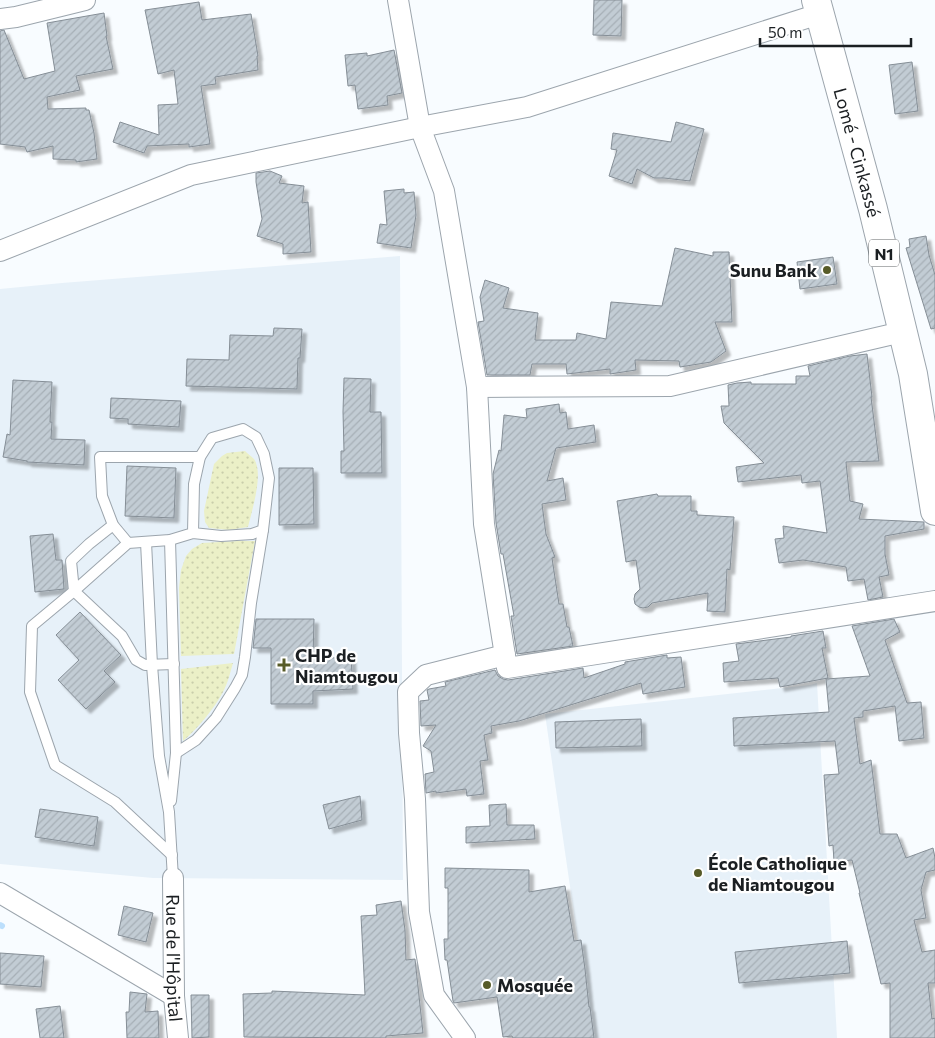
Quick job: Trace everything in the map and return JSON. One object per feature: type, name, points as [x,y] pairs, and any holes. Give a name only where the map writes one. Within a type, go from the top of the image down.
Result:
[{"type":"highway","name":"Lomé - Cinkassé","points":[[817,7],[873,209],[913,374],[935,511]]},
{"type":"street","points":[[0,19],[16,17],[85,0]]},
{"type":"street","points":[[398,0],[420,126],[444,191],[477,387],[484,524],[508,668],[935,602]]},
{"type":"street","points":[[0,251],[191,175],[420,126],[528,108],[817,7]]},
{"type":"street","points":[[477,387],[670,386],[902,332]]},
{"type":"street","points":[[465,1038],[434,995],[419,912],[415,799],[409,733],[408,692],[426,675],[505,655]]},
{"type":"street","name":"Rue de l'Hôpital","points":[[173,878],[174,996],[178,1038]]},
{"type":"street","points":[[0,894],[174,996]]},
{"type":"lane","points":[[176,753],[196,740],[216,718],[242,675],[269,478],[264,454],[256,437],[243,429],[212,438],[200,458],[194,484],[193,533]]},
{"type":"lane","points":[[128,543],[113,525],[102,496],[100,457],[200,458]]},
{"type":"lane","points":[[113,525],[71,561],[74,591],[122,636],[136,660],[145,665],[174,664]]},
{"type":"lane","points":[[172,855],[115,802],[55,765],[30,692],[32,626],[128,543],[170,540],[193,533],[221,536],[252,534],[263,530]]},
{"type":"lane","points":[[170,540],[176,753],[170,812]]},
{"type":"lane","points":[[146,542],[159,756],[170,812],[173,878]]},
{"type":"shaded area","points":[[400,256],[403,880],[153,878],[0,864],[0,289]]},
{"type":"shaded area","name":"École Catholique de Niamtougou","points":[[817,683],[837,1038],[592,1038],[545,714]]},
{"type":"green space","points":[[245,451],[254,459],[258,473],[258,482],[248,527],[229,530],[209,528],[205,522],[204,511],[214,464],[227,453]]},
{"type":"green space","points":[[255,541],[234,654],[181,656],[179,588],[181,570],[186,556],[192,549],[202,543]]},
{"type":"green space","points":[[233,663],[226,685],[215,705],[194,731],[183,741],[181,669]]},
{"type":"building","points":[[594,0],[622,0],[621,36],[593,35]]},
{"type":"building","points":[[199,2],[202,20],[251,14],[258,56],[258,70],[215,77],[216,84],[201,86],[210,144],[189,147],[189,144],[147,146],[144,153],[113,142],[120,122],[159,135],[158,105],[178,104],[174,70],[158,74],[145,10]]},
{"type":"building","points":[[104,13],[106,36],[113,69],[76,76],[80,90],[47,97],[48,109],[86,108],[86,110],[89,110],[97,159],[76,162],[76,160],[53,159],[53,146],[27,152],[25,147],[0,144],[0,31],[4,30],[24,79],[55,71],[47,23]]},
{"type":"building","points":[[394,50],[402,93],[387,96],[388,105],[358,109],[355,85],[348,86],[345,55],[367,53],[367,56]]},
{"type":"building","points":[[912,62],[918,111],[895,114],[889,65]]},
{"type":"building","points":[[676,122],[704,129],[690,181],[654,178],[637,169],[632,184],[609,176],[617,150],[611,149],[613,133],[671,142]]},
{"type":"building","points":[[270,171],[282,176],[279,183],[304,186],[302,203],[308,202],[311,252],[283,254],[283,244],[257,236],[262,219],[256,173]]},
{"type":"building","points":[[404,189],[404,193],[414,192],[416,215],[411,248],[377,243],[380,224],[387,225],[384,191]]},
{"type":"building","points":[[926,236],[935,275],[935,328],[931,329],[906,248],[910,247],[909,239]]},
{"type":"building","points":[[675,248],[713,256],[713,252],[729,252],[732,322],[715,322],[726,351],[711,362],[680,367],[679,361],[635,360],[636,370],[610,374],[610,369],[567,374],[566,364],[532,364],[530,375],[487,375],[478,322],[484,321],[480,297],[485,280],[509,288],[503,308],[538,313],[535,340],[576,340],[577,333],[606,339],[611,302],[662,306]]},
{"type":"building","points":[[833,257],[837,284],[800,289],[797,262]]},
{"type":"building","points":[[274,328],[302,329],[300,358],[298,358],[297,389],[186,386],[187,359],[229,360],[230,335],[273,336]]},
{"type":"building","points":[[867,354],[879,461],[846,462],[850,501],[863,504],[859,519],[924,522],[924,529],[885,536],[885,554],[889,575],[879,577],[883,597],[868,600],[864,579],[848,581],[846,567],[803,560],[779,563],[775,539],[784,538],[783,526],[827,533],[820,481],[802,483],[801,475],[738,482],[736,467],[764,463],[724,423],[721,406],[729,406],[728,385],[751,382],[751,384],[796,384],[796,376],[810,376],[808,366]]},
{"type":"building","points":[[344,378],[371,379],[370,412],[381,412],[382,473],[341,473],[341,451],[344,451]]},
{"type":"building","points":[[13,380],[52,382],[51,439],[85,440],[84,465],[27,462],[3,457],[7,434],[10,435]]},
{"type":"building","points":[[111,398],[181,401],[179,427],[128,424],[128,419],[110,418]]},
{"type":"building","points":[[559,404],[560,413],[566,412],[568,429],[594,425],[596,442],[556,448],[547,481],[563,478],[566,500],[542,504],[546,534],[555,557],[552,558],[559,604],[563,604],[573,646],[517,654],[511,616],[514,616],[496,523],[493,474],[499,450],[501,451],[504,415],[527,418],[526,409]]},
{"type":"building","points":[[127,466],[176,468],[174,518],[125,516]]},
{"type":"building","points":[[279,468],[313,468],[314,524],[279,525]]},
{"type":"building","points":[[657,494],[658,496],[691,496],[691,511],[697,511],[697,515],[734,517],[730,570],[727,569],[725,612],[707,611],[708,593],[652,603],[648,607],[643,608],[635,604],[635,594],[640,589],[636,560],[626,562],[617,501]]},
{"type":"building","points":[[53,534],[56,560],[62,560],[64,589],[35,592],[30,536]]},
{"type":"building","points":[[80,612],[121,655],[104,671],[115,682],[86,709],[58,680],[79,660],[56,635]]},
{"type":"building","points":[[256,619],[314,619],[313,659],[351,657],[353,689],[313,691],[313,704],[271,704],[271,648],[253,648]]},
{"type":"building","points":[[894,619],[900,632],[885,640],[907,703],[921,702],[924,738],[899,741],[895,706],[863,711],[863,717],[854,718],[860,764],[871,760],[880,834],[897,834],[906,858],[933,848],[935,870],[926,872],[921,890],[926,918],[914,920],[922,952],[935,950],[935,983],[928,983],[932,1019],[935,1018],[935,1038],[890,1038],[890,983],[881,984],[852,860],[834,862],[833,845],[829,846],[824,775],[839,774],[835,741],[734,746],[733,718],[829,712],[826,679],[870,676],[852,626]]},
{"type":"building","points":[[823,631],[826,648],[822,648],[828,678],[780,687],[778,678],[724,682],[723,663],[739,661],[736,644]]},
{"type":"building","points":[[667,655],[667,658],[681,657],[685,687],[643,694],[641,683],[519,721],[491,726],[492,733],[484,735],[488,760],[480,761],[484,794],[467,796],[466,789],[426,793],[425,774],[434,772],[431,751],[423,746],[436,725],[421,726],[420,701],[429,700],[427,690],[446,686],[445,682],[495,670],[498,676],[508,680],[583,668],[584,678],[625,664],[625,662]]},
{"type":"building","points":[[641,719],[642,746],[556,748],[555,722]]},
{"type":"building","points":[[360,796],[362,820],[329,829],[323,805]]},
{"type":"building","points":[[506,804],[507,825],[534,825],[535,839],[466,843],[466,827],[490,826],[489,805]]},
{"type":"building","points":[[40,809],[98,817],[94,846],[35,837]]},
{"type":"building","points":[[445,868],[529,870],[529,892],[565,886],[574,941],[581,940],[594,1038],[503,1037],[497,997],[454,1003],[447,960],[445,960],[444,939],[448,939],[448,888],[445,888]]},
{"type":"building","points":[[401,901],[405,930],[406,960],[415,959],[423,1033],[386,1036],[386,1038],[244,1037],[243,994],[272,993],[272,991],[365,995],[361,916],[377,915],[376,905]]},
{"type":"building","points":[[124,906],[153,913],[146,942],[118,935]]},
{"type":"building","points":[[847,941],[850,973],[739,983],[735,952]]},
{"type":"building","points":[[0,953],[44,956],[41,987],[0,984]]},
{"type":"building","points":[[130,992],[147,994],[145,1012],[158,1011],[159,1038],[127,1038],[126,1012],[129,1012]]},
{"type":"building","points":[[191,995],[209,995],[209,1037],[192,1038]]},
{"type":"building","points":[[60,1006],[64,1038],[40,1038],[36,1009]]},
{"type":"place","name":"Sunu Bank","points":[[827,270]]},
{"type":"place","name":"CHP de Niamtougou","points":[[284,665]]},
{"type":"place","name":"École Catholique de Niamtougou","points":[[698,873]]},
{"type":"place","name":"Mosquée","points":[[487,985]]}]
